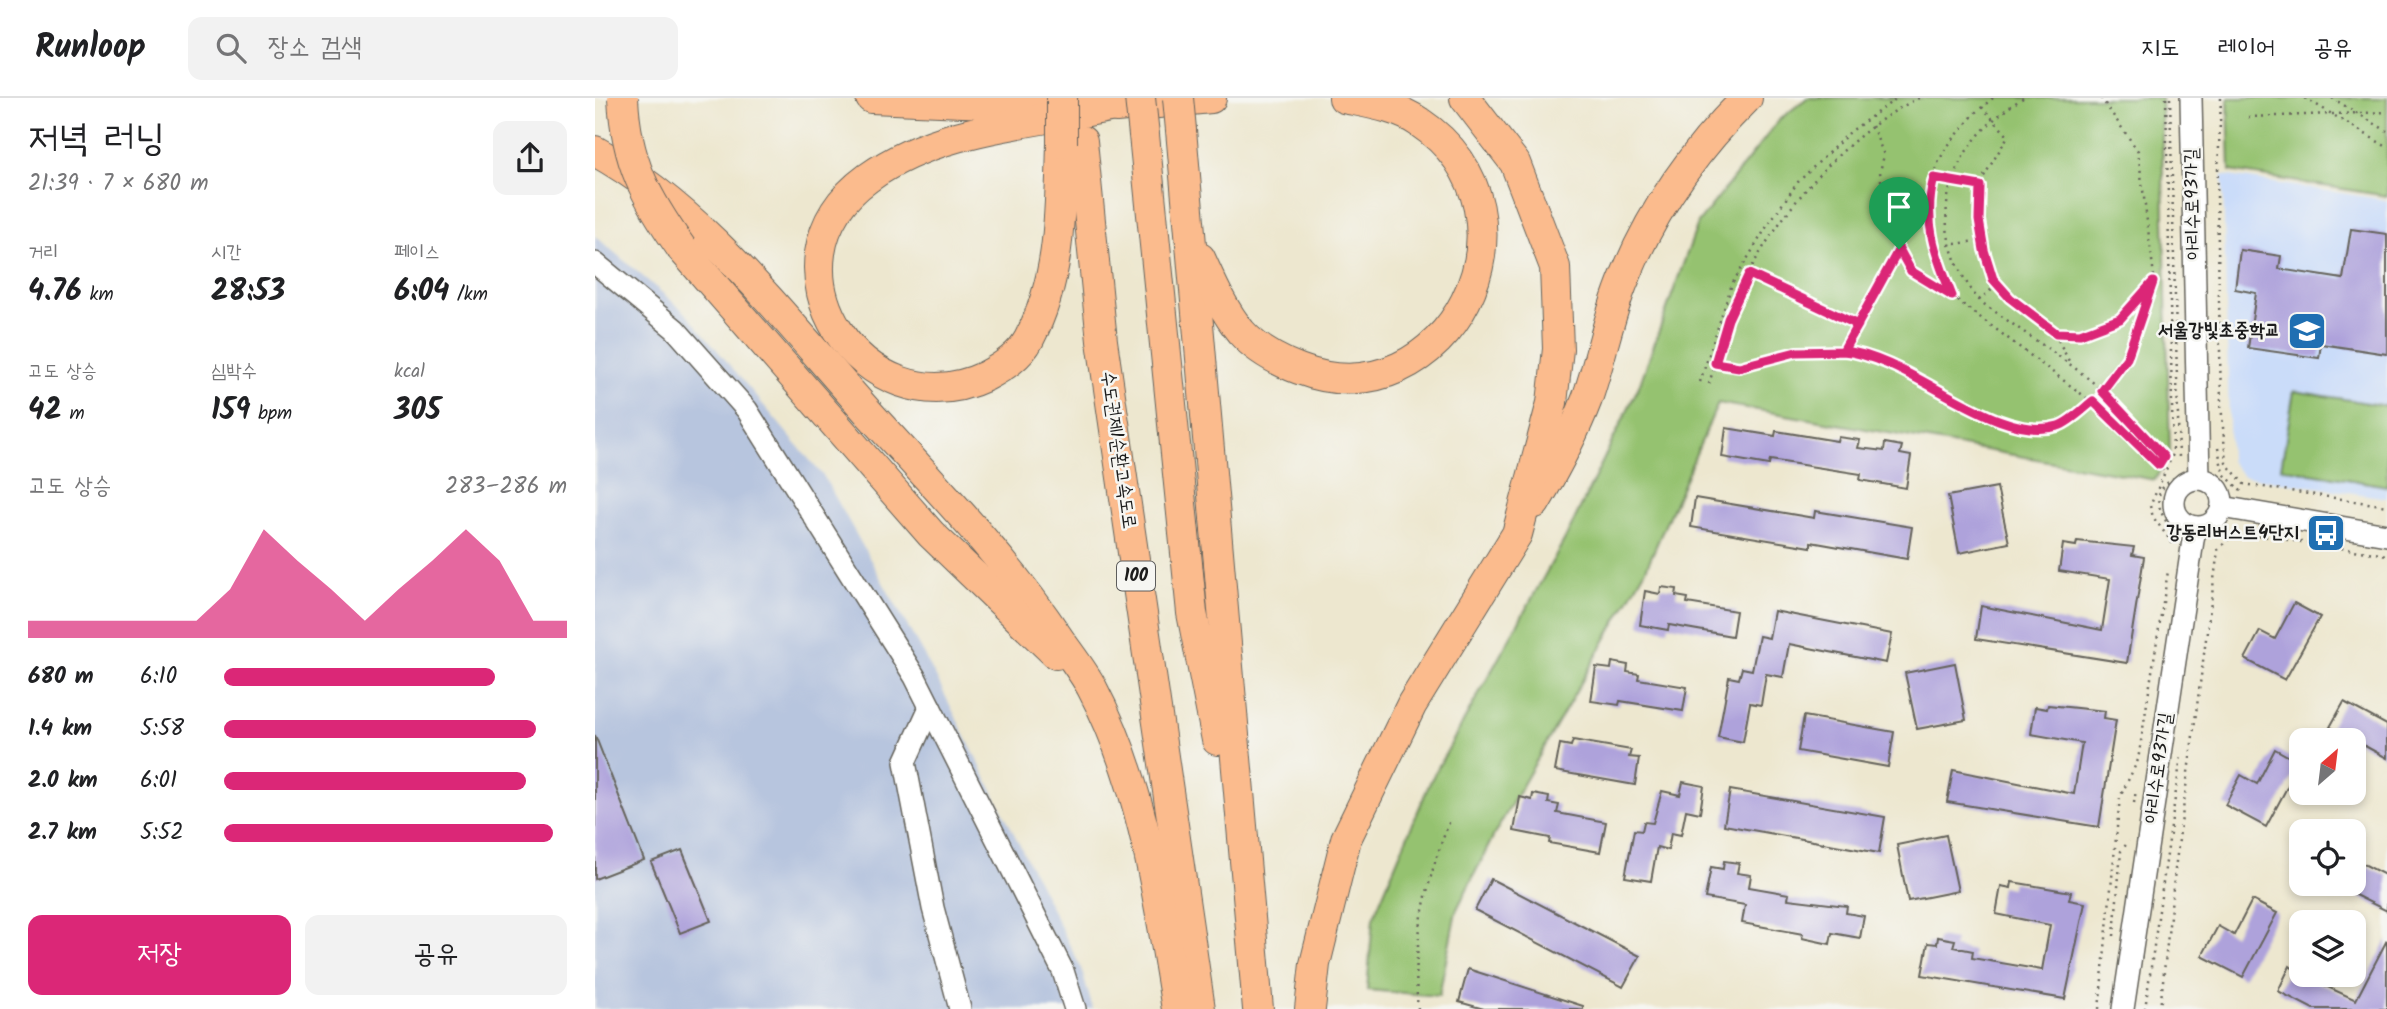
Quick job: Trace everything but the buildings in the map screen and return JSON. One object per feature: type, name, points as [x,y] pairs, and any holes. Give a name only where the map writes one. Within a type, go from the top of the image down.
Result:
[{"type":"highway","points":[[623,98],[625,135],[633,168],[655,210],[682,249],[931,534],[1092,688]]},
{"type":"highway","points":[[871,98],[1109,107]]},
{"type":"highway","points":[[1062,98],[1072,142],[1059,238],[1051,288],[1028,341],[1005,366],[971,383],[931,388],[885,375],[852,349],[832,324],[820,296],[819,253],[836,211],[865,180],[896,159],[944,141],[1109,107],[1211,98]]},
{"type":"highway","name":"수도권제1순환고속도로","points":[[1075,98],[1072,142],[1200,1009]]},
{"type":"highway","points":[[1140,98],[1192,613],[1243,867]]},
{"type":"highway","points":[[1178,98],[1243,867],[1258,1009]]},
{"type":"highway","points":[[1191,239],[1222,305],[1243,334],[1277,360],[1315,375],[1344,378],[1376,376],[1406,363],[1430,346],[1467,301],[1483,243],[1481,212],[1469,176],[1447,145],[1418,120],[1377,104],[1344,98]]},
{"type":"highway","points":[[1310,1009],[1315,964],[1346,839],[1412,704],[1564,454],[1587,397],[1624,278],[1658,208],[1716,129],[1748,98]]},
{"type":"highway","points":[[1470,103],[1515,163],[1555,267],[1559,349],[1552,403],[1517,534]]},
{"type":"highway","points":[[595,151],[613,161],[683,215],[756,285],[1026,590],[1092,688],[1126,765],[1158,896],[1177,1009]]},
{"type":"street","name":"아리수로93가길","points":[[2191,98],[2199,479]]},
{"type":"street","points":[[595,262],[675,328],[747,410],[915,677],[1063,971],[1075,1009]]},
{"type":"street","points":[[2199,479],[2214,484],[2219,490],[2222,507],[2203,533],[2181,519],[2174,504],[2175,496],[2184,483],[2199,479]]},
{"type":"street","points":[[2222,507],[2387,535]]},
{"type":"street","name":"아리수로93가길","points":[[2123,1009],[2203,533]]},
{"type":"street","points":[[930,708],[905,762],[933,908],[960,1009]]},
{"type":"path","points":[[1700,382],[1732,284],[1769,223],[1798,182],[1850,132],[1897,98]]},
{"type":"path","points":[[1709,384],[1728,319],[1764,247],[1807,190],[1851,143],[1872,126],[1919,98]]},
{"type":"path","points":[[1952,296],[1928,230],[1929,195],[1946,148],[1993,98]]},
{"type":"path","points":[[2023,98],[1994,117],[1967,149],[1951,180],[1947,191],[1948,245],[1979,300],[2102,391],[2164,457],[2159,465]]},
{"type":"path","points":[[1715,363],[1739,367],[1796,352],[1843,351],[1868,354],[1969,407],[2028,426],[2059,426],[2093,401],[2127,358],[2153,282],[2146,198],[2138,150],[2101,98]]},
{"type":"path","points":[[2168,98],[2173,454],[2171,464],[2164,471],[2150,506],[2173,544]]},
{"type":"path","points":[[2168,98],[2177,445],[2181,474],[2164,483],[2158,495],[2161,516],[2180,547]]},
{"type":"path","points":[[2221,98],[2217,209],[2221,403],[2226,463],[2243,484],[2387,506]]},
{"type":"path","points":[[2305,98],[2387,147]]},
{"type":"path","points":[[2332,98],[2387,131]]},
{"type":"path","points":[[1982,107],[1994,117],[2008,136],[1991,159],[1980,186],[1982,240],[1993,279],[2053,331],[2071,367]]},
{"type":"path","points":[[2248,117],[2387,113]]},
{"type":"path","points":[[1872,126],[1884,155],[1880,172],[1884,203],[1899,249],[1911,271],[1952,296],[1994,330],[2093,401],[2164,471]]},
{"type":"path","points":[[1934,178],[1980,186]]},
{"type":"path","points":[[1948,245],[1982,240]]},
{"type":"path","points":[[1843,351],[1899,249]]},
{"type":"path","points":[[1749,274],[1858,325]]},
{"type":"path","points":[[2053,331],[2080,334],[2112,323],[2120,319],[2153,282]]},
{"type":"path","points":[[1979,300],[1998,284]]},
{"type":"path","points":[[2203,533],[2240,526]]},
{"type":"path","points":[[2159,1009],[2218,551],[2235,532],[2387,555]]},
{"type":"path","points":[[2099,1009],[2120,797],[2138,760],[2168,571]]},
{"type":"path","points":[[2145,1009],[2181,762],[2180,751]]},
{"type":"path","points":[[2134,804],[2139,784]]},
{"type":"path","points":[[1419,1009],[1418,962],[1424,900],[1451,818]]},
{"type":"path","points":[[2113,946],[2121,851],[2131,837]]},
{"type":"shaded area","name":"서울강빛초중학교","points":[[2223,175],[2387,200],[2387,498],[2243,476],[2230,461]]},
{"type":"shaded area","points":[[595,236],[686,313],[824,477],[936,677],[1081,968],[1093,1009],[595,1009]]},
{"type":"green space","points":[[1807,98],[2161,98],[2170,454],[2155,480],[1718,403],[1646,569],[1494,835],[1456,911],[1439,996],[1367,990],[1373,918],[1431,780],[1567,535],[1639,386],[1698,223],[1780,119]]},
{"type":"green space","points":[[2228,98],[2387,98],[2387,196],[2230,171]]},
{"type":"green space","points":[[2294,391],[2387,406],[2387,486],[2281,468]]},
{"type":"place","name":"서울강빛초중학교","points":[[2307,331]]},
{"type":"place","name":"강동리버스트4단지","points":[[2326,533]]},
{"type":"route","points":[[1899,249],[1858,325],[1843,351],[1796,352],[1739,367],[1720,366],[1715,363],[1728,319],[1749,274],[1858,325],[1843,351],[1868,354],[1924,381],[1969,407],[2003,420],[2028,426],[2059,426],[2093,401],[2159,465],[2164,457],[2102,391],[2109,386],[2127,358],[2153,282],[2120,319],[2080,334],[2056,333],[2010,298],[1993,279],[1979,220],[1980,186],[1951,180],[1934,178],[1929,195],[1928,230],[1952,296],[1911,271],[1899,249]]}]
